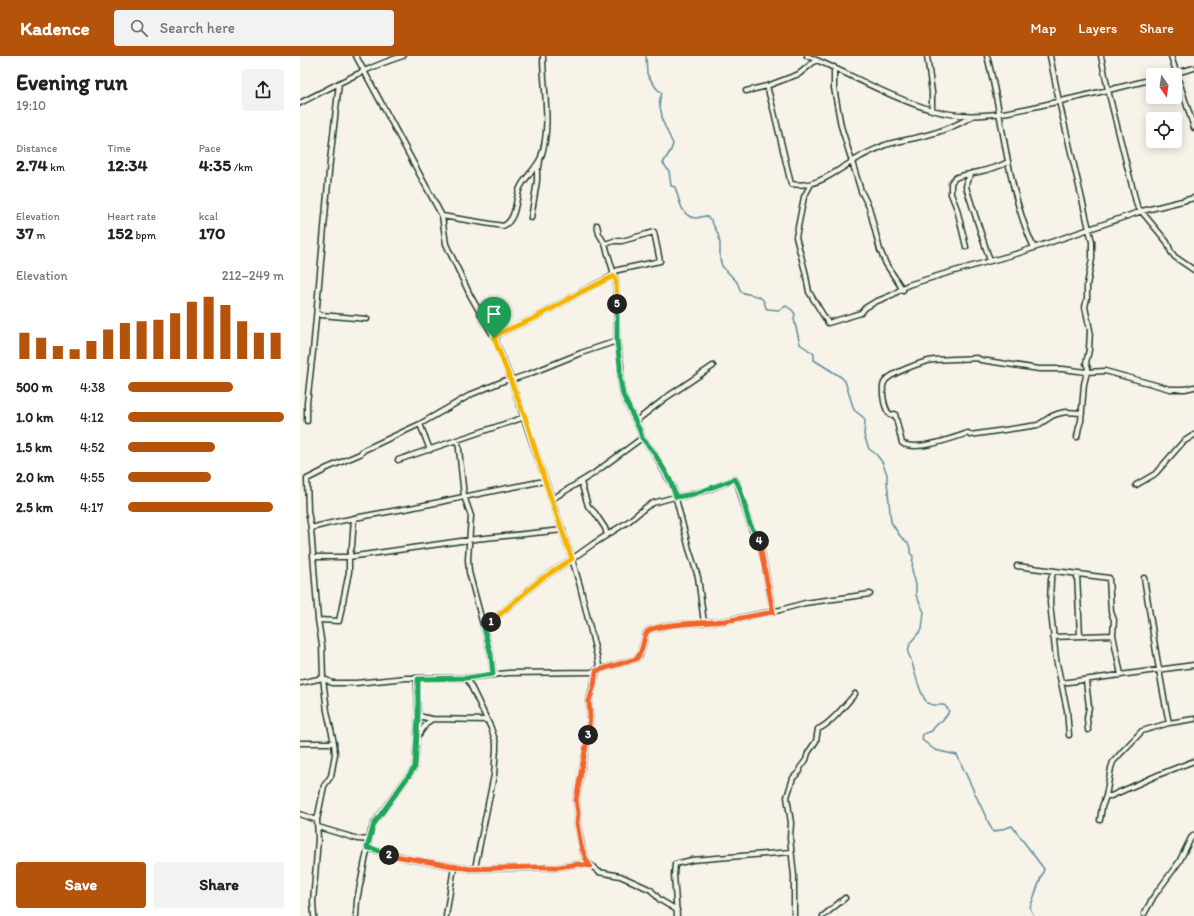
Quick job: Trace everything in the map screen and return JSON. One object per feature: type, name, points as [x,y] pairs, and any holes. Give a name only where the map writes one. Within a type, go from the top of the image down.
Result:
[{"type":"street","points":[[356,56],[442,216],[446,244],[470,294],[494,338],[525,417],[580,586],[598,670],[589,701],[590,717],[588,737],[576,800],[578,813],[577,823],[581,846],[590,866]]},
{"type":"street","points":[[300,103],[363,70],[403,56]]},
{"type":"street","points":[[531,218],[537,181],[537,169],[539,167],[545,143],[546,133],[543,56]]},
{"type":"street","points":[[807,56],[834,67],[878,90],[932,110],[953,115],[972,116],[998,114],[1032,108],[1146,81]]},
{"type":"street","points":[[927,56],[932,92],[932,110]]},
{"type":"street","points":[[987,56],[996,90],[998,114],[1008,162],[1025,225],[1034,248]]},
{"type":"street","points":[[1050,56],[1092,242],[1092,259],[1085,307],[1090,330],[1089,350],[1086,363],[1088,368],[1086,372],[1081,421],[1077,437]]},
{"type":"street","points":[[1101,56],[1137,206],[1167,242],[1174,257],[1194,270]]},
{"type":"street","points":[[1171,56],[1176,68]]},
{"type":"street","points":[[746,91],[767,86],[799,74],[816,60]]},
{"type":"street","points":[[834,67],[834,88],[841,126],[852,162],[861,191],[869,207],[880,250],[886,264],[903,290]]},
{"type":"street","points":[[1182,72],[1194,68]]},
{"type":"street","points":[[307,421],[307,403],[339,83]]},
{"type":"street","points":[[767,86],[791,184],[811,184],[830,175],[860,157],[886,145],[935,132],[966,121],[972,116]]},
{"type":"street","points":[[1182,87],[1194,128]]},
{"type":"street","points":[[442,216],[505,225],[509,222],[515,208],[520,188],[540,159]]},
{"type":"street","points":[[966,248],[957,209],[951,194],[951,184],[957,177],[1001,166],[1008,162]]},
{"type":"street","points":[[972,173],[966,181],[966,187],[990,260]]},
{"type":"street","points":[[811,184],[804,197],[796,237],[805,271],[808,292],[828,323],[861,313],[864,308],[903,290],[908,285],[1034,248],[1142,211],[1194,198]]},
{"type":"street","points":[[597,225],[599,234],[605,244],[616,281],[617,341],[621,385],[627,404],[636,421],[642,438],[662,465],[670,480],[676,497],[689,549],[698,577],[704,623]]},
{"type":"street","points":[[494,338],[500,333],[535,318],[614,274],[618,270],[660,261],[654,232],[605,244]]},
{"type":"street","points":[[317,313],[321,315],[367,319]]},
{"type":"street","points":[[314,916],[313,902],[318,838],[317,820],[324,786],[331,776],[334,764],[334,743],[327,711],[323,678],[322,645],[318,620],[311,528],[308,511],[307,479],[323,471],[325,468],[360,454],[364,450],[420,424],[472,394],[506,380],[511,380],[529,374],[581,353],[617,341]]},
{"type":"street","points":[[1082,413],[1065,412],[1052,416],[1038,425],[970,435],[968,433],[936,443],[914,447],[906,446],[902,444],[895,414],[890,415],[884,404],[883,388],[884,382],[888,377],[928,361],[977,358],[1023,368],[1063,369],[1086,372],[1105,371],[1170,389],[1194,387]]},
{"type":"street","points":[[636,421],[667,397],[712,366]]},
{"type":"street","points":[[398,460],[525,417]]},
{"type":"street","points":[[420,424],[430,450]]},
{"type":"street","points":[[1136,485],[1155,474],[1183,442],[1194,435]]},
{"type":"street","points":[[552,499],[580,482],[642,438]]},
{"type":"street","points":[[458,440],[464,496],[470,516],[468,559],[469,572],[491,655],[493,674]]},
{"type":"street","points":[[484,628],[541,579],[607,534],[629,521],[646,507],[653,503],[694,494],[735,479],[742,496],[750,525],[759,539],[770,588],[773,612]]},
{"type":"street","points":[[311,528],[354,518],[545,481]]},
{"type":"street","points":[[580,482],[588,506],[595,513],[605,528],[607,534]]},
{"type":"street","points":[[318,620],[339,621],[349,572],[349,557],[352,546],[354,518]]},
{"type":"street","points":[[313,556],[349,557],[470,540],[563,530]]},
{"type":"street","points":[[1017,566],[1109,578],[1111,612],[1114,620],[1113,635],[1121,675]]},
{"type":"street","points":[[1054,572],[1051,579],[1050,603],[1056,659],[1067,710],[1069,728],[1068,736]]},
{"type":"street","points":[[1077,574],[1080,636]]},
{"type":"street","points":[[1144,578],[1147,601],[1152,620],[1158,670],[1169,723]]},
{"type":"street","points":[[300,683],[323,678],[332,683],[356,683],[406,678],[467,678],[508,673],[591,672],[636,659],[640,655],[646,633],[649,630],[669,625],[724,621],[773,612],[805,603],[870,594]]},
{"type":"street","points":[[1053,637],[1113,635]]},
{"type":"street","points":[[1061,683],[1194,666]]},
{"type":"street","points":[[467,678],[493,736],[496,749],[494,775],[475,868]]},
{"type":"street","points":[[356,916],[357,900],[367,848],[374,824],[415,767],[418,716],[418,679]]},
{"type":"street","points":[[1086,681],[1089,702],[1087,718],[1088,730]]},
{"type":"street","points":[[794,916],[794,876],[790,838],[791,823],[786,801],[793,778],[800,771],[800,768],[806,760],[808,753],[816,741],[818,729],[823,728],[839,713],[844,705],[855,694]]},
{"type":"street","points":[[418,716],[486,720]]},
{"type":"street","points":[[416,738],[432,718]]},
{"type":"street","points":[[1100,820],[1113,762],[1142,732],[1169,723],[1194,720]]},
{"type":"street","points":[[300,743],[334,743]]},
{"type":"street","points":[[1106,796],[1110,796],[1152,777],[1194,761]]},
{"type":"street","points":[[300,814],[317,820]]},
{"type":"street","points":[[318,827],[358,840],[369,840]]},
{"type":"street","points":[[1144,914],[1154,896],[1179,862],[1191,838],[1194,836]]},
{"type":"street","points":[[367,848],[398,857],[470,869],[559,867],[578,864],[590,866],[599,872],[620,876],[651,890],[660,900],[677,910]]},
{"type":"street","points":[[677,916],[674,875],[675,864],[692,860],[791,852]]},
{"type":"street","points":[[446,916],[454,867]]},
{"type":"street","points":[[823,916],[845,898]]},
{"type":"waterway","points":[[646,56],[647,74],[657,89],[662,93],[660,97],[662,120],[673,144],[663,163],[669,171],[671,186],[675,187],[681,207],[687,215],[691,217],[697,218],[706,216],[711,220],[718,234],[722,266],[737,282],[741,292],[761,298],[767,309],[779,310],[786,306],[792,310],[795,314],[794,319],[800,344],[814,354],[814,360],[845,381],[854,410],[863,417],[865,421],[864,435],[869,449],[876,454],[882,462],[887,474],[891,522],[900,536],[908,543],[910,553],[913,556],[912,570],[916,585],[916,595],[924,612],[922,629],[910,643],[908,653],[912,661],[922,695],[927,703],[933,705],[944,705],[949,710],[946,717],[936,725],[932,731],[923,734],[922,740],[935,750],[957,755],[993,832],[1012,826],[1044,869],[1030,908],[1034,916]]},
{"type":"route","points":[[614,276],[616,281],[618,328],[617,341],[621,385],[623,395],[636,421],[642,438],[653,451],[665,471],[676,497],[694,494],[735,479],[742,496],[752,530],[759,539],[772,601],[773,612],[724,621],[669,625],[649,630],[646,633],[640,655],[636,659],[596,671],[594,686],[589,701],[590,717],[588,737],[576,800],[578,810],[577,823],[581,846],[590,866],[575,864],[547,868],[470,869],[410,860],[367,848],[374,824],[415,767],[418,716],[418,679],[467,678],[493,674],[491,655],[484,628],[541,579],[572,559],[525,417],[494,338],[500,333],[535,318],[579,293],[614,276]]}]
